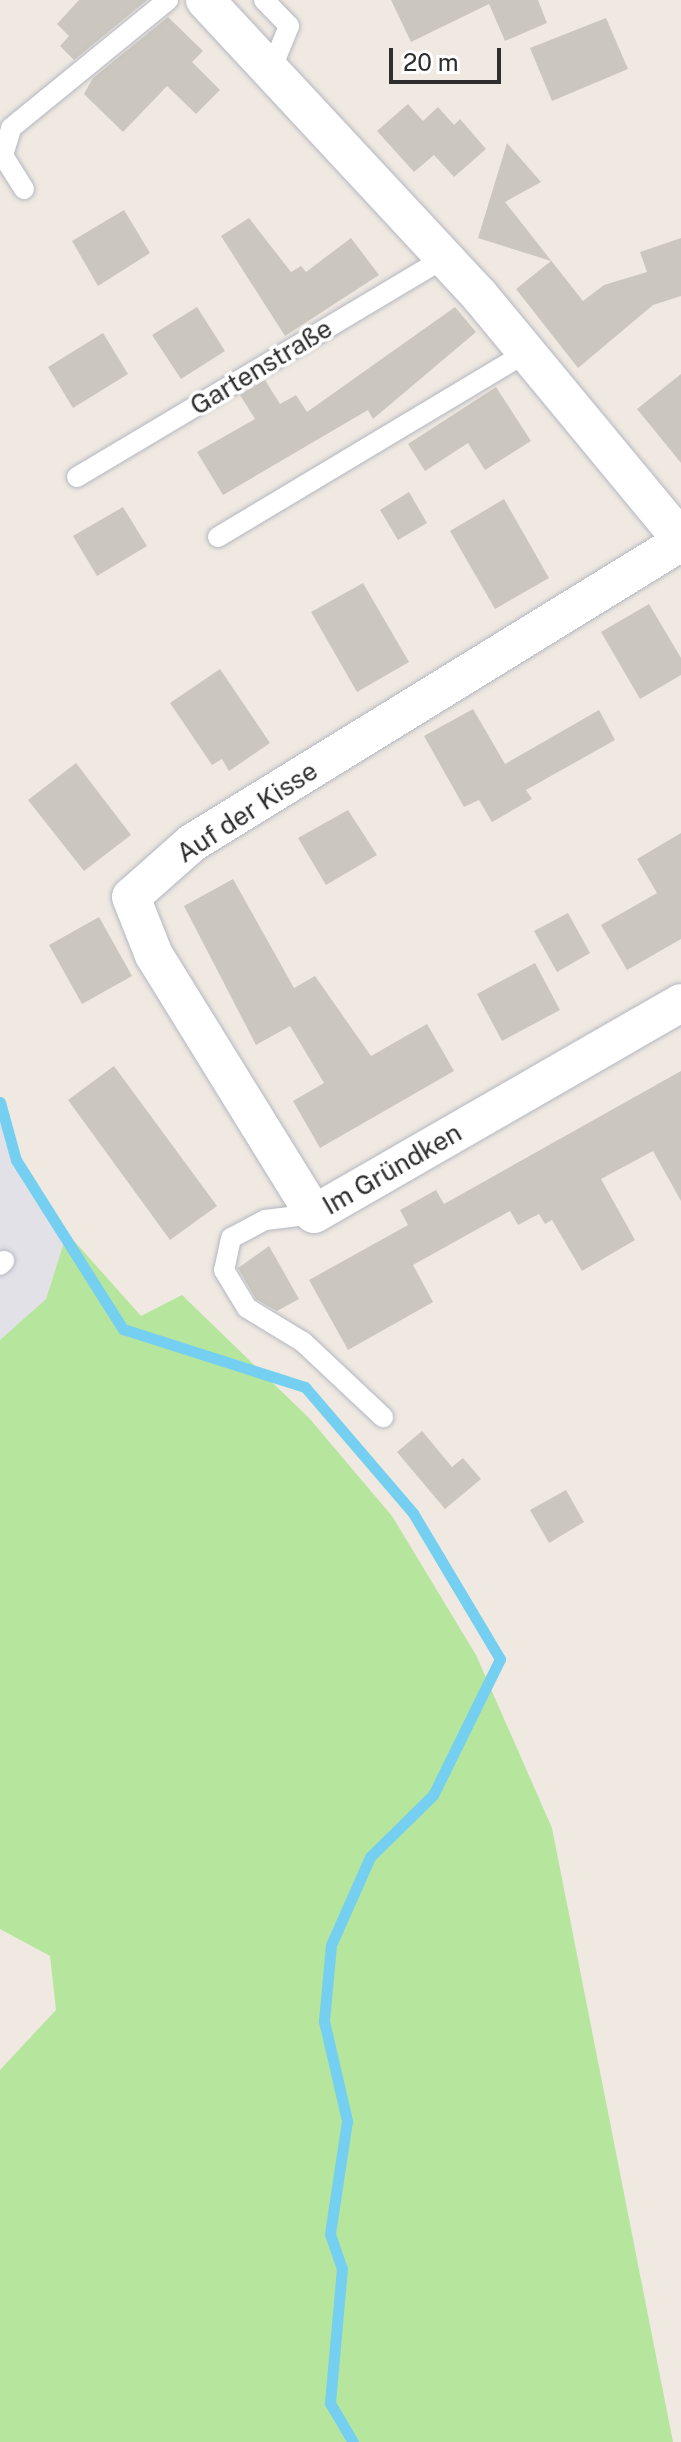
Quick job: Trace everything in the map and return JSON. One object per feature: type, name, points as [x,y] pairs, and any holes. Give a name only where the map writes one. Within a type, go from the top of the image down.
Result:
[{"type":"street","points":[[205,0],[273,65],[445,258],[527,352],[681,540]]},
{"type":"street","name":"Auf der Kisse","points":[[314,1214],[154,955],[131,897],[192,843],[681,540]]},
{"type":"street","name":"Im Gründken","points":[[314,1214],[681,1003]]},
{"type":"lane","points":[[24,189],[3,155],[11,128],[168,0]]},
{"type":"lane","points":[[264,0],[289,26],[273,65]]},
{"type":"lane","name":"Gartenstraße","points":[[77,477],[445,258]]},
{"type":"lane","points":[[218,537],[527,352]]},
{"type":"lane","name":"Im Gründken","points":[[314,1214],[265,1220],[231,1238],[224,1270],[247,1308],[303,1342],[383,1417]]},
{"type":"shaded area","points":[[0,1123],[67,1233],[46,1299],[0,1340]]},
{"type":"green space","points":[[67,1233],[141,1316],[182,1295],[309,1418],[392,1516],[476,1655],[552,1828],[673,2442],[0,2442],[0,2070],[56,2010],[50,1956],[0,1929],[0,1340],[46,1299]]},
{"type":"building","points":[[79,0],[147,0],[74,60],[60,46],[69,36],[57,24]]},
{"type":"building","points":[[391,0],[538,0],[547,23],[505,41],[489,4],[411,42]]},
{"type":"building","points":[[168,17],[203,51],[192,62],[220,90],[196,114],[167,86],[123,132],[84,94],[93,78]]},
{"type":"building","points":[[606,18],[628,69],[552,101],[530,48]]},
{"type":"building","points":[[408,104],[423,121],[438,107],[454,125],[460,119],[486,149],[454,177],[434,155],[414,172],[377,131]]},
{"type":"building","points":[[507,143],[541,182],[505,202],[583,301],[604,285],[647,272],[640,252],[681,238],[681,296],[653,305],[578,368],[516,289],[551,261],[478,238]]},
{"type":"building","points":[[124,210],[150,253],[98,286],[72,241]]},
{"type":"building","points":[[249,218],[291,272],[301,266],[306,272],[351,238],[379,275],[285,336],[221,236]]},
{"type":"building","points":[[197,307],[225,351],[181,379],[152,335]]},
{"type":"building","points":[[455,307],[476,332],[373,419],[368,410],[223,495],[197,452],[255,419],[240,395],[265,380],[280,404],[296,395],[307,412]]},
{"type":"building","points":[[103,333],[128,374],[73,408],[48,367]]},
{"type":"building","points":[[681,374],[681,463],[637,409]]},
{"type":"building","points":[[496,387],[531,441],[485,470],[468,443],[425,471],[408,444]]},
{"type":"building","points":[[409,492],[427,523],[398,540],[380,510]]},
{"type":"building","points":[[504,499],[549,578],[495,609],[450,531]]},
{"type":"building","points":[[123,507],[147,546],[97,576],[73,536]]},
{"type":"building","points":[[363,583],[409,662],[357,692],[311,612]]},
{"type":"building","points":[[649,604],[681,658],[681,675],[640,699],[601,632]]},
{"type":"building","points":[[220,669],[270,743],[229,771],[222,759],[212,765],[170,703]]},
{"type":"building","points":[[473,709],[505,764],[599,710],[615,740],[526,790],[532,799],[492,822],[479,800],[464,807],[424,736]]},
{"type":"building","points":[[76,763],[131,835],[84,871],[28,800]]},
{"type":"building","points":[[348,810],[377,855],[326,885],[298,838]]},
{"type":"building","points":[[681,833],[681,939],[627,970],[601,925],[657,893],[637,859]]},
{"type":"building","points":[[233,879],[294,988],[315,976],[371,1056],[427,1024],[454,1071],[320,1148],[293,1101],[324,1083],[290,1026],[256,1045],[184,906]]},
{"type":"building","points":[[568,913],[590,953],[557,972],[534,931]]},
{"type":"building","points":[[99,917],[132,976],[82,1004],[49,945]]},
{"type":"building","points":[[535,963],[560,1010],[502,1041],[477,994]]},
{"type":"building","points":[[114,1066],[217,1206],[170,1240],[68,1100]]},
{"type":"building","points":[[681,1071],[681,1201],[653,1151],[601,1179],[635,1240],[582,1271],[552,1220],[545,1224],[539,1214],[518,1225],[510,1211],[413,1265],[433,1302],[348,1350],[309,1280],[408,1225],[400,1210],[436,1190],[444,1204]]},
{"type":"building","points":[[269,1246],[299,1299],[277,1311],[256,1299],[238,1268]]},
{"type":"building","points":[[422,1431],[452,1467],[463,1458],[481,1479],[445,1509],[397,1452]]},
{"type":"building","points":[[566,1490],[584,1522],[549,1543],[530,1510]]},
{"type":"waterway","points":[[0,1102],[16,1160],[123,1329],[305,1387],[413,1513],[500,1659],[433,1795],[370,1857],[331,1945],[324,2021],[347,2121],[330,2234],[342,2268],[330,2403],[353,2442]]}]
